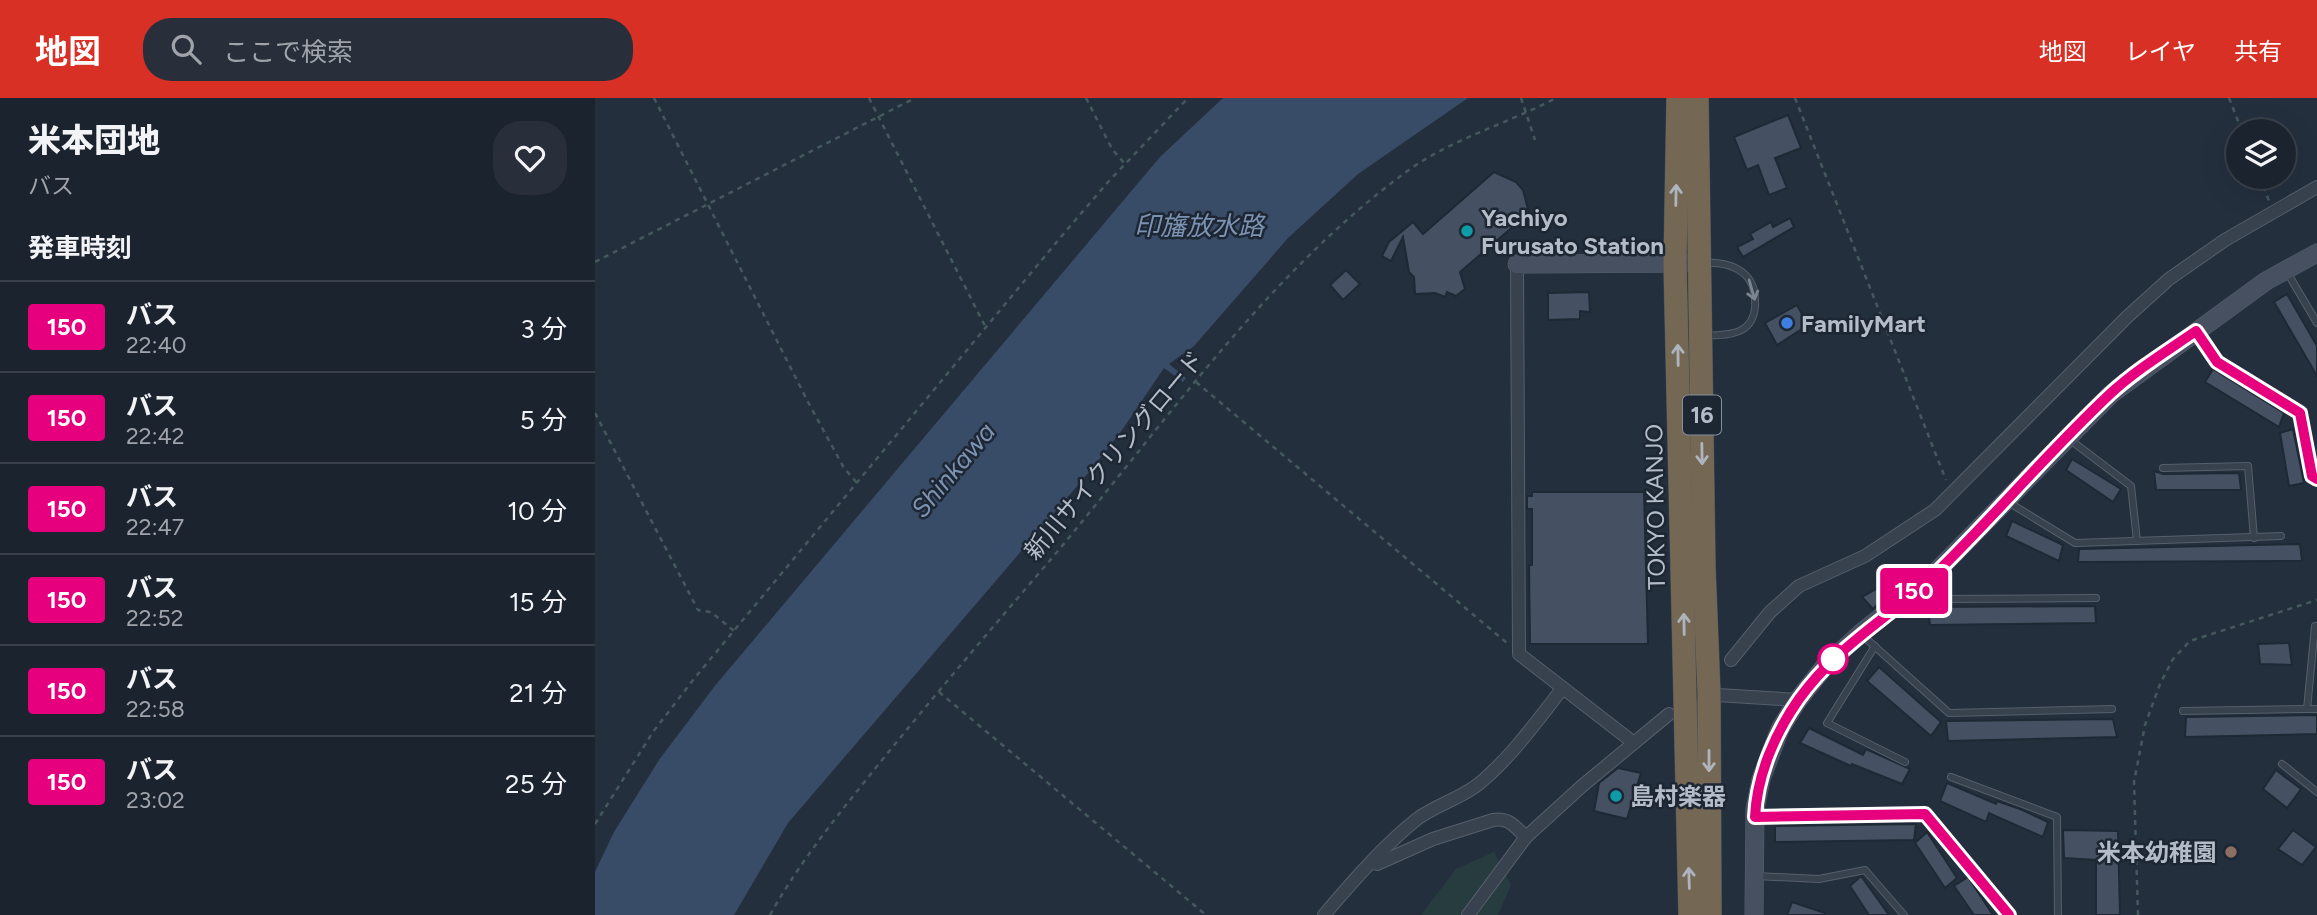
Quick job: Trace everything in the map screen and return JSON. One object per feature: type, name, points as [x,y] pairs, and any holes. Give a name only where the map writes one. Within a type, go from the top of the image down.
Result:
[{"type":"highway","name":"TOKYO KANJO","points":[[1678,98],[1687,263],[1701,337],[1704,567],[1709,693],[1710,915]]},
{"type":"highway","name":"TOKYO KANJO","points":[[1691,915],[1685,693],[1687,263],[1697,98]]},
{"type":"street","points":[[1731,660],[1770,612],[1799,586],[1876,549],[1935,510],[2127,317],[2169,279],[2225,240],[2317,187]]},
{"type":"street","points":[[1754,915],[1755,817],[1761,779],[1772,747],[1798,700],[1825,666],[1861,633],[1925,582],[2111,394],[2266,281],[2317,253]]},
{"type":"street","points":[[1634,743],[1519,654],[1517,264],[1687,263]]},
{"type":"street","points":[[1324,915],[1344,891],[1415,821],[1480,783],[1501,764],[1562,689]]},
{"type":"street","points":[[1685,693],[1798,700]]},
{"type":"street","points":[[1468,915],[1526,837],[1669,713]]},
{"type":"street","points":[[1365,871],[1433,839],[1493,820],[1503,818],[1509,821],[1526,837]]},
{"type":"lane","points":[[1687,263],[1722,262],[1738,269],[1751,280],[1755,295],[1756,309],[1747,326],[1729,334],[1701,337]]},
{"type":"lane","points":[[2287,270],[2317,323]]},
{"type":"lane","points":[[2196,331],[2217,362],[2300,413],[2312,476],[2317,479]]},
{"type":"lane","points":[[2068,437],[2131,486],[2137,541]]},
{"type":"lane","points":[[2163,468],[2248,466],[2254,537]]},
{"type":"lane","points":[[2006,501],[2075,543],[2281,537]]},
{"type":"lane","points":[[1925,582],[1942,599],[2096,598]]},
{"type":"lane","points":[[2307,709],[2317,626]]},
{"type":"lane","points":[[1861,633],[1949,713],[2112,709]]},
{"type":"lane","points":[[1875,646],[1828,723],[1905,762]]},
{"type":"lane","points":[[2183,711],[2317,709]]},
{"type":"lane","points":[[2282,764],[2317,792]]},
{"type":"lane","points":[[1951,777],[2057,817],[2058,915]]},
{"type":"lane","points":[[1755,817],[1925,814],[2010,915]]},
{"type":"lane","points":[[1753,876],[1819,879],[1865,870],[1904,915]]},
{"type":"path","points":[[654,98],[808,402],[844,468],[857,483]]},
{"type":"path","points":[[869,98],[986,328]]},
{"type":"path","points":[[595,262],[915,98]]},
{"type":"path","points":[[1086,98],[1112,149],[1125,164]]},
{"type":"path","points":[[595,824],[653,732],[734,631],[1060,238],[1188,98]]},
{"type":"path","points":[[1521,98],[1535,140]]},
{"type":"path","name":"新川サイクリングロード","points":[[770,915],[823,833],[1265,302],[1356,211],[1431,155],[1556,98]]},
{"type":"path","points":[[1795,98],[1952,493]]},
{"type":"path","points":[[2229,98],[2237,119]]},
{"type":"path","points":[[2265,189],[2273,211]]},
{"type":"path","points":[[1196,382],[1519,654]]},
{"type":"path","points":[[595,413],[698,610],[711,612],[734,631]]},
{"type":"path","points":[[2139,915],[2134,782],[2145,725],[2160,684],[2173,659],[2190,640],[2317,600]]},
{"type":"path","points":[[939,692],[1206,915]]},
{"type":"path","points":[[595,812],[599,815]]},
{"type":"green space","points":[[1494,852],[1511,885],[1498,915],[1421,915],[1456,869]]},
{"type":"water","name":"印旛放水路","points":[[1223,98],[1468,98],[1358,174],[1288,238],[1194,346],[1169,364],[1186,378],[1183,382],[1164,368],[1090,471],[788,823],[734,915],[595,915],[595,872],[614,832],[659,760],[714,687],[1160,157]]},
{"type":"building","points":[[1788,115],[1801,148],[1775,158],[1787,188],[1769,195],[1758,165],[1747,170],[1734,137]]},
{"type":"building","name":"Yachiyo Furusato Station","points":[[1494,172],[1516,182],[1523,190],[1529,213],[1460,272],[1465,289],[1456,296],[1447,292],[1445,297],[1435,293],[1415,294],[1414,277],[1409,272],[1403,237],[1391,261],[1382,256],[1389,242],[1413,222],[1423,234]]},
{"type":"building","points":[[1790,218],[1794,227],[1743,257],[1737,247],[1753,239],[1750,234],[1771,222],[1773,227]]},
{"type":"building","points":[[1346,270],[1360,284],[1343,300],[1330,285]]},
{"type":"building","points":[[1589,292],[1590,312],[1580,311],[1580,319],[1548,320],[1548,293]]},
{"type":"building","points":[[2287,294],[2317,346],[2317,376],[2274,302]]},
{"type":"building","points":[[1797,305],[1808,325],[1777,345],[1765,323]]},
{"type":"building","points":[[2213,369],[2284,413],[2279,427],[2205,382]]},
{"type":"building","points":[[2293,429],[2304,483],[2289,486],[2280,433]]},
{"type":"building","points":[[2072,459],[2121,489],[2113,502],[2066,470]]},
{"type":"building","points":[[2154,471],[2163,474],[2239,473],[2241,490],[2156,490]]},
{"type":"building","points":[[1532,492],[1644,492],[1648,644],[1530,644],[1529,565],[1532,565],[1532,509],[1527,509],[1527,496],[1532,496]]},
{"type":"building","points":[[2012,521],[2063,545],[2059,561],[2006,536]]},
{"type":"building","points":[[2300,544],[2302,561],[2078,562],[2079,549]]},
{"type":"building","points":[[1878,588],[1885,597],[1873,609],[1862,597]]},
{"type":"building","points":[[2095,606],[2096,623],[1930,625],[1928,607]]},
{"type":"building","points":[[2289,643],[2292,665],[2260,664],[2258,644]]},
{"type":"building","points":[[1879,667],[1941,722],[1931,736],[1867,681]]},
{"type":"building","points":[[2317,715],[2317,734],[2185,737],[2186,717]]},
{"type":"building","points":[[2113,719],[2117,737],[1948,741],[1946,721]]},
{"type":"building","points":[[1809,728],[1863,755],[1866,749],[1910,769],[1902,784],[1852,764],[1851,766],[1800,743]]},
{"type":"building","name":"島村楽器","points":[[1618,768],[1641,773],[1627,819],[1594,811],[1599,783]]},
{"type":"building","points":[[2276,770],[2301,789],[2287,808],[2263,789]]},
{"type":"building","points":[[1947,783],[2048,822],[2043,837],[1989,813],[1986,822],[1940,801]]},
{"type":"building","points":[[1916,824],[1914,840],[1775,842],[1775,826]]},
{"type":"building","points":[[2063,830],[2118,831],[2120,915],[2096,915],[2096,860],[2064,858]]},
{"type":"building","points":[[2293,830],[2316,847],[2302,865],[2278,849]]},
{"type":"building","points":[[1927,832],[1957,878],[1945,888],[1915,843]]},
{"type":"building","points":[[1861,876],[1889,915],[1869,915],[1850,886]]},
{"type":"building","points":[[1968,877],[1993,915],[1974,915],[1954,886]]},
{"type":"building","points":[[1792,902],[1825,913],[1825,915],[1787,915]]},
{"type":"bus line","name":"150","points":[[2009,915],[1925,814],[1755,817],[1761,779],[1772,747],[1798,700],[1825,666],[1861,633],[1930,578],[2111,394],[2196,331],[2217,362],[2300,413],[2312,476],[2317,479]]},
{"type":"place","name":"Yachiyo Furusato Station","points":[[1467,231]]},
{"type":"place","name":"FamilyMart","points":[[1787,323]]},
{"type":"place","name":"島村楽器","points":[[1616,796]]},
{"type":"place","name":"米本幼稚園","points":[[2231,852]]},
{"type":"water label","name":"Shinkawa","points":[[953,470]]}]
